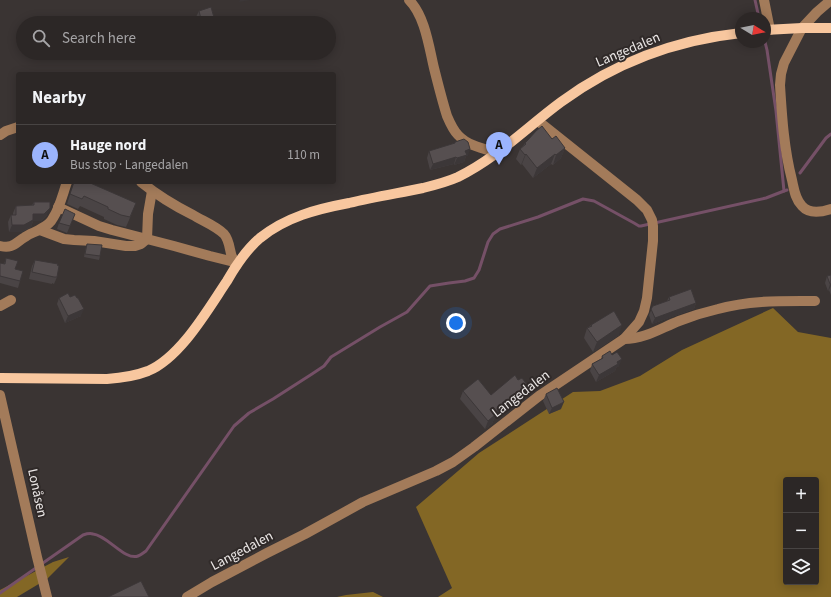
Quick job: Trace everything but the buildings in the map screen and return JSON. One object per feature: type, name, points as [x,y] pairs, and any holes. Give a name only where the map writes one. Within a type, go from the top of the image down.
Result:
[{"type":"main road","points":[[771,30],[831,28]]},
{"type":"main road","name":"Langedalen","points":[[0,378],[107,379],[135,375],[149,370],[160,364],[171,355],[197,325],[235,263],[260,238],[287,220],[324,208],[436,185],[457,177],[498,153],[561,102],[599,77],[646,55],[679,44],[735,34]]},
{"type":"street","points":[[409,0],[418,12],[424,27],[447,116],[453,129],[459,136],[475,146],[498,153]]},
{"type":"street","points":[[764,0],[766,12]]},
{"type":"street","points":[[831,0],[802,28],[784,63],[780,85],[786,154],[796,197],[803,207],[808,210],[823,212],[831,209]]},
{"type":"street","name":"Langedalen","points":[[187,597],[363,502],[436,471],[452,462],[474,447],[539,396],[624,339],[639,322],[644,311],[647,298],[653,241],[652,223],[646,210],[637,200],[538,121]]},
{"type":"street","points":[[0,135],[16,128]]},
{"type":"street","points":[[0,246],[7,248],[15,245],[26,236],[40,230],[53,218],[58,208],[65,184]]},
{"type":"street","points":[[143,184],[152,191],[224,234],[228,239],[235,263]]},
{"type":"street","points":[[147,239],[148,214],[152,191]]},
{"type":"street","points":[[58,208],[105,228],[235,263]]},
{"type":"street","points":[[40,230],[74,240],[94,241],[126,246],[135,246],[147,239]]},
{"type":"street","points":[[0,306],[11,300]]},
{"type":"street","points":[[624,339],[637,338],[647,335],[680,321],[719,308],[740,303],[762,301],[815,301]]},
{"type":"street","name":"Lonåsen","points":[[0,395],[47,597]]},
{"type":"shaded area","points":[[773,308],[798,332],[831,338],[831,597],[438,597],[452,588],[416,507],[479,453],[573,392],[600,391],[640,376],[682,350]]},
{"type":"shaded area","points":[[69,557],[47,579],[17,597],[0,597],[0,590],[53,562]]},
{"type":"shaded area","points":[[373,592],[383,597],[337,597],[346,595]]},
{"type":"waterway","points":[[755,0],[758,12]]},
{"type":"waterway","points":[[766,48],[776,111],[784,191]]},
{"type":"waterway","points":[[800,173],[826,138],[831,134]]},
{"type":"waterway","points":[[0,593],[83,535],[98,535],[122,552],[133,557],[139,556],[146,551],[234,426],[249,413],[324,366],[331,357],[407,312],[430,286],[465,281],[474,278],[479,270],[488,242],[493,234],[500,229],[538,217],[583,199],[594,201],[641,226],[766,198],[787,190]]},
{"type":"place","name":"Hauge nord","points":[[499,165]]}]
